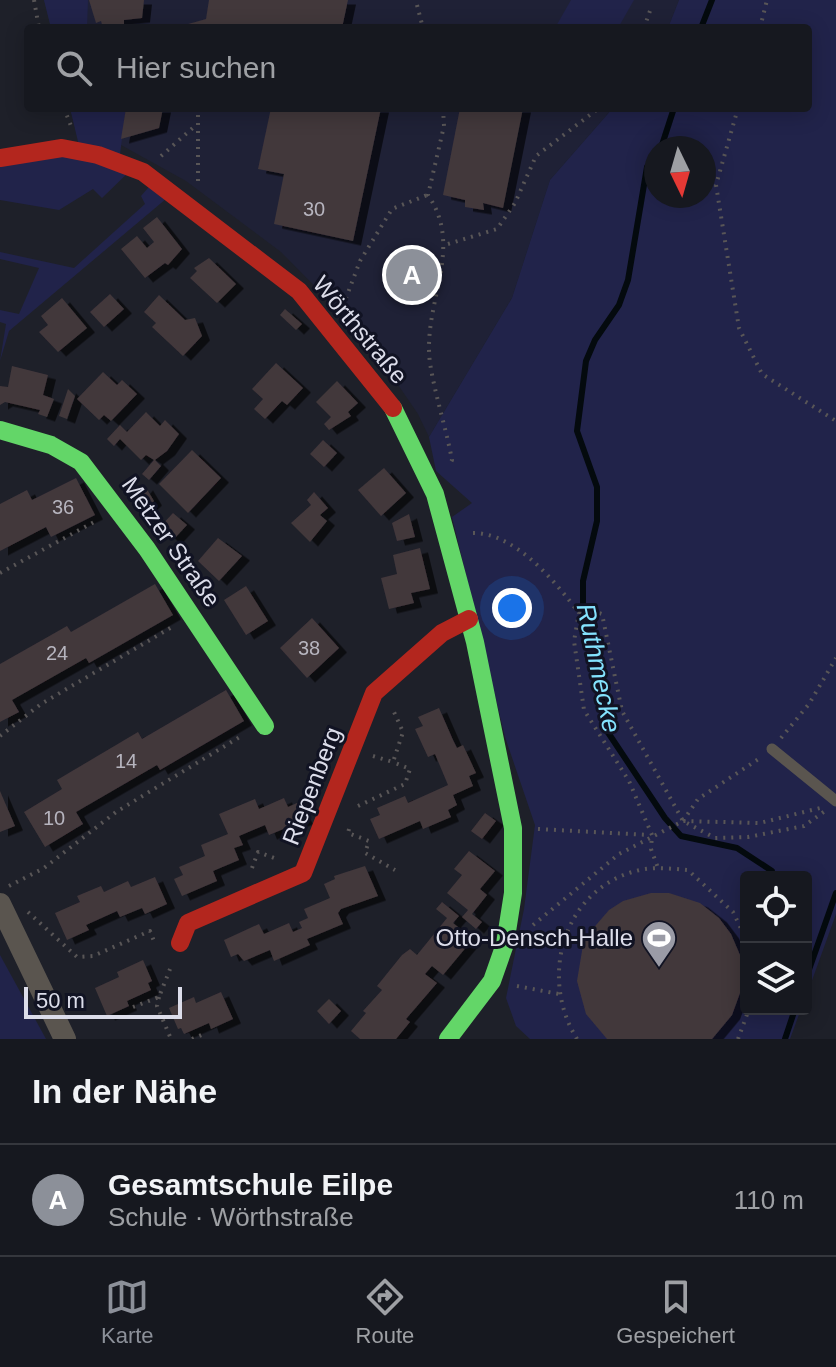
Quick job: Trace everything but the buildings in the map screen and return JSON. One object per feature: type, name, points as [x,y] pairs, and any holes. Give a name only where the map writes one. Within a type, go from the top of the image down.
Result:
[{"type":"street","name":"Wörthstraße","points":[[0,158],[20,152],[62,148],[98,155],[143,172],[299,291],[389,400],[435,494],[469,619],[513,828],[510,920],[492,981],[448,1039]]},
{"type":"street","name":"Metzer Straße","points":[[0,430],[51,445],[81,462],[192,616],[264,724]]},
{"type":"street","name":"Riepenberg","points":[[180,943],[188,923],[303,873],[374,693],[442,633],[469,619]]},
{"type":"street","points":[[1,902],[65,1039]]},
{"type":"lane","points":[[772,749],[836,802]]},
{"type":"path","points":[[34,0],[38,24]]},
{"type":"path","points":[[761,24],[767,0]]},
{"type":"path","points":[[417,5],[422,24]]},
{"type":"path","points":[[645,24],[651,8]]},
{"type":"path","points":[[197,112],[195,126],[199,213]]},
{"type":"path","points":[[435,494],[452,460],[430,362],[430,322],[447,244],[440,212],[428,195],[444,126],[443,112]]},
{"type":"path","points":[[447,244],[497,229],[515,203],[536,156],[594,112]]},
{"type":"path","points":[[737,112],[716,185],[739,328],[762,374],[836,421]]},
{"type":"path","points":[[143,172],[195,126]]},
{"type":"path","points":[[339,340],[341,312],[360,261],[392,209],[428,195]]},
{"type":"path","points":[[0,573],[117,509]]},
{"type":"path","points":[[449,544],[464,533],[488,533],[513,543],[579,613]]},
{"type":"path","points":[[658,868],[651,849],[652,835],[629,781],[584,710],[574,641],[583,607],[602,614],[622,711],[683,821],[715,838],[748,837],[804,826],[836,802]]},
{"type":"path","points":[[0,736],[41,704],[192,616]]},
{"type":"path","points":[[683,821],[698,799],[772,749],[809,704],[836,658]]},
{"type":"path","points":[[370,704],[395,712],[403,732],[393,762]]},
{"type":"path","points":[[1,902],[116,812],[264,724]]},
{"type":"path","points":[[384,759],[410,769],[405,784],[359,803],[348,833],[369,841],[365,853],[395,870]]},
{"type":"path","points":[[527,930],[619,854],[683,821],[760,823],[799,816],[824,806]]},
{"type":"path","points":[[513,828],[652,835]]},
{"type":"path","points":[[251,870],[258,852],[273,859],[285,853]]},
{"type":"path","points":[[577,1039],[559,994],[558,959],[567,926],[584,902],[611,883],[642,870],[688,870],[733,912],[740,927]]},
{"type":"path","points":[[1,902],[30,913],[77,957],[93,956],[150,931],[157,950],[180,943]]},
{"type":"path","points":[[171,1039],[157,1006],[180,943]]},
{"type":"path","points":[[492,981],[559,994]]},
{"type":"path","points":[[133,1007],[159,997]]},
{"type":"path","points":[[738,1039],[747,1015]]},
{"type":"path","points":[[192,1039],[206,1033]]},
{"type":"shaded area","points":[[44,0],[679,0],[670,24],[50,24]]},
{"type":"shaded area","points":[[44,0],[88,0],[87,24],[50,24]]},
{"type":"shaded area","points":[[571,0],[634,0],[620,24],[557,24]]},
{"type":"shaded area","points":[[679,0],[836,0],[836,914],[812,980],[812,871],[740,871],[740,1015],[799,1015],[790,1039],[530,1039],[516,1026],[506,998],[524,909],[535,825],[505,737],[452,517],[472,503],[436,471],[429,437],[512,298],[550,180],[610,112],[812,112],[812,24],[670,24]]},
{"type":"shaded area","points":[[71,112],[610,112],[550,180],[512,298],[429,437],[418,414],[366,338],[281,252],[186,181],[121,145],[81,151]]},
{"type":"shaded area","points":[[71,112],[125,112],[119,162],[134,167],[102,198],[93,189],[59,210],[0,200],[0,158],[80,150]]},
{"type":"shaded area","points":[[155,180],[173,193],[9,331],[0,361],[6,324],[0,322],[0,310],[19,314],[39,268],[0,259],[0,252],[74,268],[145,204],[141,196]]},
{"type":"shaded area","points":[[0,955],[46,1039],[0,1039]]},
{"type":"waterway","name":"Ruthmecke","points":[[703,24],[712,0]]},
{"type":"waterway","name":"Ruthmecke","points":[[665,136],[673,112]]},
{"type":"waterway","name":"Ruthmecke","points":[[644,185],[628,280],[619,305],[595,340],[586,361],[577,431],[597,487],[597,521],[583,581],[583,607],[597,642],[602,667],[603,720],[607,731],[665,818],[681,836],[737,848],[772,871]]},
{"type":"waterway","points":[[812,961],[836,893]]},
{"type":"waterway","points":[[785,1039],[793,1015]]},
{"type":"traffic: fast","points":[[393,408],[435,494],[475,642],[513,828],[513,893],[505,944],[492,981],[448,1039]]},
{"type":"traffic: fast","points":[[0,430],[51,445],[81,462],[147,549],[265,726]]},
{"type":"traffic: jam","points":[[0,158],[62,148],[98,155],[143,172],[299,291],[393,408]]},
{"type":"traffic: jam","points":[[180,943],[188,923],[303,873],[374,693],[442,633],[469,619]]},
{"type":"place","name":"Gesamtschule Eilpe","points":[[412,275]]},
{"type":"place","name":"Otto-Densch-Halle","points":[[659,969]]}]
